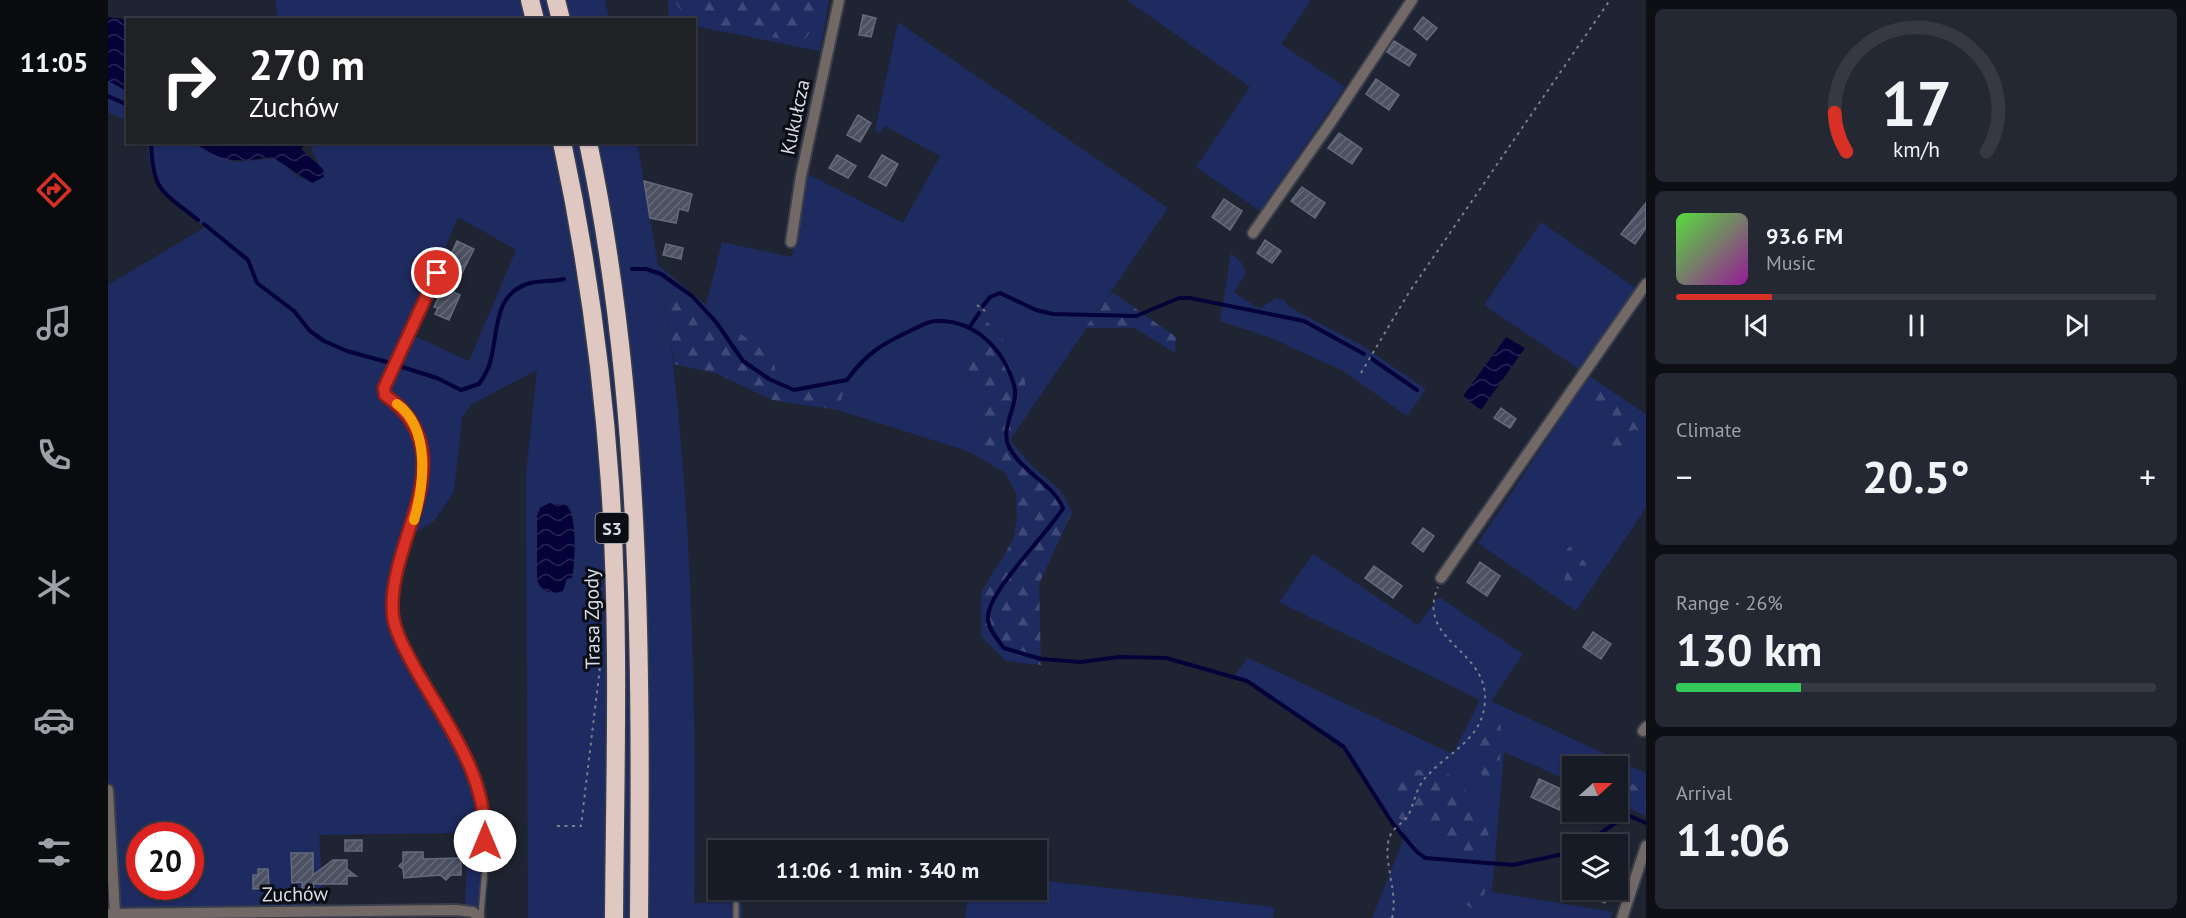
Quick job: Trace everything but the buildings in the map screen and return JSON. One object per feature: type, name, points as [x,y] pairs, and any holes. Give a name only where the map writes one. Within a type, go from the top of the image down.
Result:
[{"type":"highway","points":[[530,0],[534,18]]},
{"type":"highway","points":[[556,0],[560,18]]},
{"type":"highway","name":"Trasa Zgody","points":[[562,144],[590,296],[610,485],[615,661],[614,918]]},
{"type":"highway","name":"S3","points":[[588,144],[614,293],[633,485],[638,571],[639,918]]},
{"type":"street","name":"Kukułcza","points":[[791,242],[801,176],[839,0]]},
{"type":"street","points":[[1253,233],[1333,119],[1412,0]]},
{"type":"street","points":[[1441,578],[1646,284]]},
{"type":"street","points":[[108,789],[112,914]]},
{"type":"street","points":[[1622,918],[1646,846]]},
{"type":"street","name":"Zuchów","points":[[112,914],[455,910],[474,912],[480,918]]},
{"type":"lane","name":"Zuchów","points":[[437,273],[384,388],[385,395],[402,408],[413,424],[422,459],[421,493],[393,597],[393,617],[406,652],[465,755],[481,791],[485,823],[480,918]]},
{"type":"lane","points":[[615,873],[619,918]]},
{"type":"lane","points":[[634,918],[639,874]]},
{"type":"lane","points":[[736,904],[736,918]]},
{"type":"path","points":[[1361,373],[1408,294],[1611,0]]},
{"type":"path","points":[[977,305],[985,311]]},
{"type":"path","points":[[1392,918],[1395,893],[1388,847],[1391,833],[1408,814],[1423,780],[1467,742],[1483,712],[1485,692],[1479,672],[1435,622],[1432,602],[1441,578]]},
{"type":"path","points":[[557,826],[581,826],[600,662]]},
{"type":"green space","points":[[275,0],[605,0],[609,18],[278,18]]},
{"type":"green space","points":[[668,0],[829,0],[820,51],[696,26],[696,18],[669,18]]},
{"type":"green space","points":[[674,0],[824,0],[818,22],[804,40],[777,38],[696,24],[696,18],[686,18]]},
{"type":"green space","points":[[1127,0],[1311,0],[1281,44],[1345,87],[1260,211],[1196,167],[1250,87]]},
{"type":"green space","points":[[898,22],[1168,208],[1010,440],[1020,411],[997,332],[979,313],[969,328],[983,335],[983,350],[966,371],[985,397],[982,436],[989,463],[967,451],[838,410],[846,380],[794,390],[777,382],[729,325],[722,331],[680,295],[665,296],[681,448],[691,599],[695,751],[694,903],[742,902],[742,918],[528,918],[526,475],[537,370],[472,404],[462,417],[454,492],[434,521],[410,536],[391,586],[389,610],[400,645],[456,739],[482,797],[480,913],[465,904],[468,843],[465,833],[458,833],[319,835],[323,898],[318,911],[108,914],[108,285],[205,227],[164,192],[153,172],[148,144],[200,144],[234,162],[277,158],[300,178],[321,179],[319,165],[309,144],[637,144],[658,265],[706,305],[722,242],[792,257],[806,173],[903,223],[940,156],[885,126],[880,133],[875,130]],"holes":[[[458,217],[516,250],[469,361],[410,334]]]},
{"type":"green space","points":[[108,79],[126,89],[126,121],[108,112]]},
{"type":"green space","points":[[1541,222],[1637,289],[1580,370],[1484,305]]},
{"type":"green space","points":[[1231,253],[1241,262],[1246,273],[1234,292],[1259,309],[1276,298],[1284,300],[1289,307],[1361,345],[1426,389],[1407,416],[1343,371],[1269,337],[1220,321]]},
{"type":"green space","points":[[1112,292],[1176,337],[1175,353],[1135,328],[1085,328]]},
{"type":"green space","points":[[680,295],[722,331],[728,325],[773,357],[777,382],[794,390],[847,380],[838,410],[773,400],[715,373],[674,364],[665,296]]},
{"type":"green space","points":[[979,313],[1011,350],[1024,375],[1025,389],[1010,440],[1031,465],[1061,491],[1072,512],[1039,584],[1041,665],[1006,661],[981,636],[981,593],[1013,540],[1017,519],[1016,493],[1005,473],[989,463],[982,436],[985,398],[966,370],[983,350],[982,335],[969,328]]},
{"type":"green space","points":[[1589,376],[1646,414],[1646,508],[1576,611],[1478,543]]},
{"type":"green space","points":[[1591,386],[1646,420],[1646,434],[1634,429],[1617,454],[1605,445],[1604,418],[1584,392]]},
{"type":"green space","points":[[1572,545],[1587,565],[1587,580],[1580,588],[1569,589],[1564,581],[1567,570],[1567,549]]},
{"type":"green space","points":[[1313,554],[1418,625],[1439,597],[1523,654],[1491,701],[1609,756],[1562,756],[1562,778],[1504,752],[1492,892],[1613,912],[1611,918],[1372,918],[1404,838],[1344,747],[1333,737],[1235,675],[1248,658],[1453,754],[1480,700],[1279,602]]},
{"type":"green space","points":[[1500,721],[1501,751],[1498,775],[1496,780],[1488,779],[1478,769],[1477,745],[1486,730]]},
{"type":"green space","points":[[1628,765],[1646,773],[1646,816],[1628,808]]},
{"type":"green space","points":[[1417,770],[1445,773],[1453,777],[1468,793],[1480,813],[1488,834],[1490,842],[1483,852],[1475,856],[1468,855],[1452,843],[1432,821],[1410,824],[1396,817],[1384,788],[1388,780],[1404,777]]},
{"type":"green space","points":[[1628,782],[1633,784],[1646,797],[1646,813],[1636,807],[1628,796]]},
{"type":"green space","points":[[1047,881],[1274,907],[1273,918],[965,918],[967,900],[1047,900]]},
{"type":"green space","points":[[1458,888],[1485,889],[1482,910],[1478,912],[1457,899]]},
{"type":"water","points":[[108,17],[123,19],[126,24],[126,90],[108,81]]},
{"type":"water","points":[[196,144],[305,144],[301,149],[323,169],[324,177],[312,183],[272,157],[232,160],[205,150]]},
{"type":"water","points":[[1506,337],[1525,348],[1481,410],[1463,396]]},
{"type":"water","points":[[549,503],[566,505],[570,510],[574,528],[575,551],[572,578],[567,579],[563,591],[555,593],[544,590],[537,580],[537,516],[540,508]]},
{"type":"waterway","points":[[108,96],[126,104]]},
{"type":"waterway","points":[[151,144],[154,171],[161,189],[198,220]]},
{"type":"waterway","points":[[204,224],[248,260],[257,283],[294,311],[310,331],[324,341],[347,351],[387,362]]},
{"type":"waterway","points":[[632,269],[646,269],[661,274],[692,296],[716,322],[743,361],[769,379],[794,390],[847,380],[877,349],[930,322],[950,322],[975,331],[986,339],[1003,360],[1014,385],[1014,400],[1006,432],[1009,447],[1021,464],[1052,491],[1063,508],[1006,580],[990,609],[989,624],[1004,648],[1041,659],[1081,662],[1119,657],[1166,658],[1247,681],[1344,747],[1393,824],[1425,858],[1513,865],[1562,854]]},
{"type":"waterway","points":[[399,366],[437,378],[461,390],[479,384],[490,362],[499,315],[508,296],[527,284],[564,279]]},
{"type":"waterway","points":[[983,306],[990,297],[1000,293],[1036,310],[1053,314],[1136,316],[1179,298],[1190,298],[1304,321],[1364,354]]},
{"type":"waterway","points":[[969,328],[979,313]]},
{"type":"waterway","points":[[1372,359],[1417,390]]},
{"type":"waterway","points":[[1599,834],[1627,815],[1646,823]]},
{"type":"slow traffic","points":[[397,404],[413,424],[422,459],[421,493],[414,520]]},
{"type":"route","points":[[437,273],[384,388],[385,395],[402,408],[413,424],[422,459],[421,493],[397,578],[393,597],[393,617],[406,652],[474,773],[484,804],[485,841]]}]
